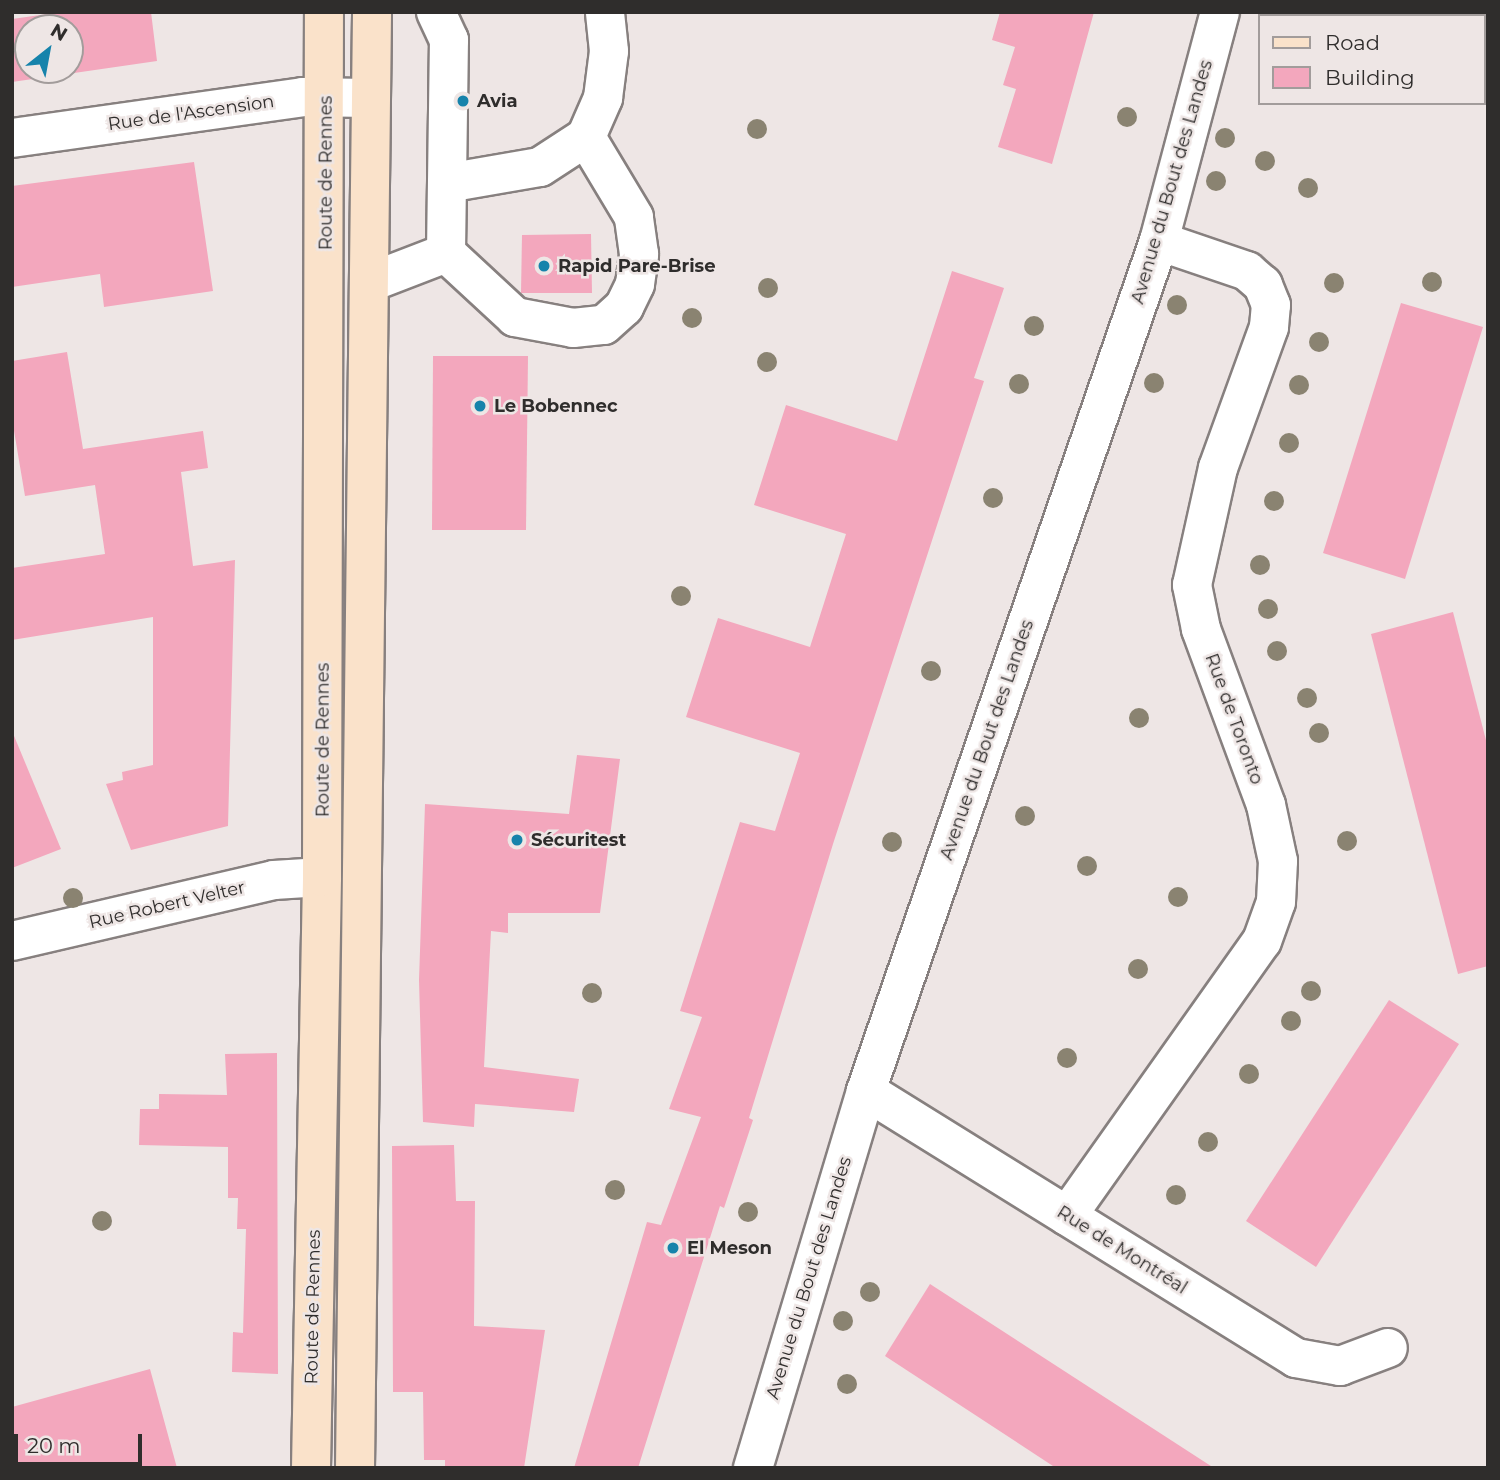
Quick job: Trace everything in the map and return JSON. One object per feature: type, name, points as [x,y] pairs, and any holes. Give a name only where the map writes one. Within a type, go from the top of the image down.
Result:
[{"type":"main road","name":"Route de Rennes","points":[[311,1468],[322,877],[326,99],[324,12]]},
{"type":"main road","points":[[355,1468],[371,282],[372,12]]},
{"type":"street","points":[[436,12],[449,40],[446,253],[515,317],[573,328],[604,324],[624,307],[635,284],[639,254],[634,217],[586,137]]},
{"type":"street","points":[[447,183],[540,167],[586,137],[603,98],[609,51],[605,12]]},
{"type":"street","name":"Avenue du Bout des Landes","points":[[753,1468],[866,1091],[1159,241],[1220,12]]},
{"type":"street","name":"Rue de l'Ascension","points":[[12,138],[326,99],[370,98]]},
{"type":"street","name":"Rue de Toronto","points":[[1067,1216],[1262,941],[1276,902],[1278,861],[1265,805],[1201,629],[1192,585],[1218,468],[1269,327],[1270,305],[1263,285],[1247,271],[1159,241]]},
{"type":"street","points":[[371,282],[446,253]]},
{"type":"street","name":"Rue Robert Velter","points":[[12,941],[274,880],[322,877]]},
{"type":"street","name":"Rue de Montréal","points":[[866,1091],[1296,1358],[1340,1366],[1388,1348]]},
{"type":"building","points":[[151,12],[157,61],[84,72],[84,14],[48,14]]},
{"type":"building","points":[[1000,12],[1094,12],[1052,164],[998,147],[1016,89],[1003,85],[1015,47],[992,40]]},
{"type":"building","points":[[12,19],[14,19],[14,82]]},
{"type":"building","points":[[194,162],[213,291],[104,307],[100,274],[12,287],[12,186]]},
{"type":"building","points":[[591,234],[592,293],[521,293],[522,235]]},
{"type":"building","points":[[952,271],[1004,288],[974,378],[984,381],[833,844],[749,1118],[753,1120],[724,1208],[720,1206],[638,1468],[574,1468],[647,1222],[661,1225],[701,1117],[669,1109],[702,1017],[680,1011],[740,822],[775,831],[800,753],[686,717],[718,618],[810,647],[846,534],[754,505],[786,405],[897,441]]},
{"type":"building","points":[[1401,303],[1483,327],[1405,579],[1323,553]]},
{"type":"building","points":[[67,352],[83,449],[203,431],[208,468],[181,472],[193,566],[235,560],[228,826],[131,850],[106,784],[123,780],[122,772],[153,765],[153,617],[12,640],[12,568],[105,554],[95,485],[25,496],[12,419],[12,361]]},
{"type":"building","name":"Le Bobennec","points":[[433,356],[528,356],[526,530],[432,530]]},
{"type":"building","points":[[1453,612],[1488,748],[1488,966],[1458,974],[1371,634]]},
{"type":"building","points":[[12,731],[61,849],[12,868]]},
{"type":"building","points":[[577,755],[620,759],[600,913],[508,913],[508,933],[491,931],[484,1067],[579,1079],[574,1112],[475,1104],[474,1127],[423,1122],[419,980],[425,804],[569,814]]},
{"type":"building","points":[[1389,1000],[1459,1044],[1316,1267],[1246,1221]]},
{"type":"building","points":[[277,1053],[278,1374],[232,1372],[233,1332],[243,1333],[246,1229],[237,1229],[238,1198],[228,1198],[228,1147],[139,1145],[140,1109],[159,1109],[159,1094],[227,1095],[225,1054]]},
{"type":"building","points":[[454,1145],[456,1201],[475,1201],[474,1326],[545,1330],[524,1468],[445,1468],[445,1460],[424,1460],[423,1392],[393,1392],[392,1146]]},
{"type":"building","points":[[930,1284],[1214,1468],[1056,1468],[885,1356]]},
{"type":"building","points":[[150,1369],[177,1468],[12,1468],[12,1407]]},
{"type":"place","name":"Avia","points":[[463,101]]},
{"type":"place","name":"Rapid Pare-Brise","points":[[544,266]]},
{"type":"place","name":"Le Bobennec","points":[[480,406]]},
{"type":"place","name":"Sécuritest","points":[[517,840]]},
{"type":"place","name":"El Meson","points":[[673,1248]]}]
